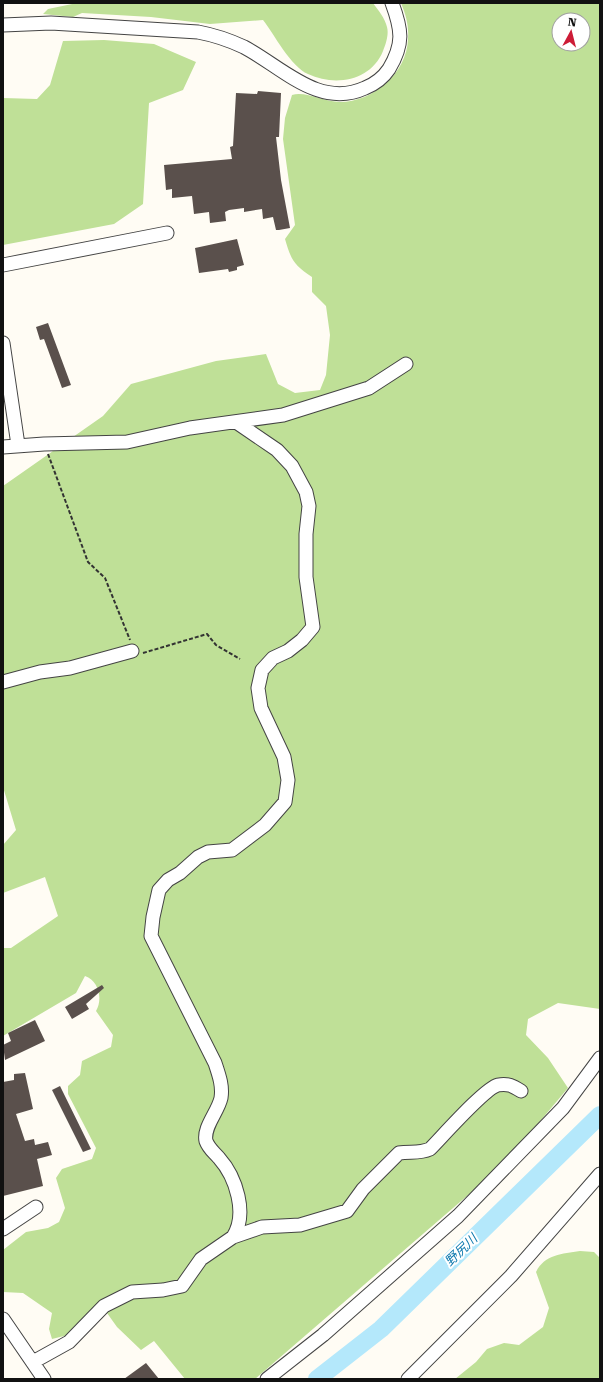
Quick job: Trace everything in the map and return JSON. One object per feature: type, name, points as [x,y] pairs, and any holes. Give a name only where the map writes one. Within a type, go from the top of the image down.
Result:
[{"type":"street","points":[[3,26],[51,23],[198,32],[220,36],[245,48],[303,83],[331,94],[343,94],[360,90],[373,84],[385,75],[394,60],[399,47],[400,32],[392,3]]},
{"type":"street","points":[[3,265],[167,233]]},
{"type":"street","points":[[3,342],[18,445]]},
{"type":"street","points":[[3,447],[18,445],[126,442],[190,428],[283,416],[369,388],[406,364]]},
{"type":"street","points":[[33,1362],[69,1342],[104,1306],[125,1295],[132,1292],[163,1290],[182,1286],[201,1259],[232,1236],[238,1228],[240,1204],[238,1194],[226,1168],[219,1157],[209,1149],[206,1139],[207,1130],[221,1098],[221,1082],[215,1063],[151,936],[153,917],[159,890],[168,880],[180,873],[198,857],[208,852],[232,850],[265,825],[285,802],[288,780],[284,757],[261,708],[258,688],[262,670],[273,658],[292,647],[313,627],[306,577],[306,534],[309,506],[306,492],[292,466],[277,450],[236,422]]},
{"type":"street","points":[[3,682],[40,672],[70,668],[132,651]]},
{"type":"street","points":[[266,1379],[323,1335],[458,1216],[563,1108],[600,1058]]},
{"type":"street","points":[[232,1236],[262,1227],[300,1225],[347,1211],[363,1189],[398,1154],[405,1152],[421,1153],[430,1149],[485,1092],[497,1085],[510,1084],[521,1091]]},
{"type":"street","points":[[408,1379],[512,1276],[600,1174]]},
{"type":"street","points":[[3,1229],[36,1207]]},
{"type":"street","points":[[3,1319],[44,1379]]},
{"type":"path","points":[[44,444],[88,562],[105,578],[116,602],[132,651],[142,653],[207,634],[216,645],[240,659]]},
{"type":"green space","points":[[77,3],[373,3],[385,20],[388,30],[383,51],[370,69],[351,79],[329,80],[308,74],[295,65],[263,20],[210,24],[151,17],[82,13],[73,17],[43,14],[48,9]]},
{"type":"green space","points":[[401,3],[600,3],[600,1009],[558,1003],[528,1019],[526,1035],[548,1058],[568,1088],[504,1164],[255,1379],[185,1379],[154,1341],[141,1350],[117,1327],[102,1306],[68,1335],[52,1339],[49,1329],[52,1313],[23,1293],[3,1292],[3,1250],[26,1232],[48,1228],[59,1222],[65,1208],[56,1178],[62,1169],[92,1159],[96,1148],[68,1094],[68,1086],[80,1075],[82,1061],[111,1047],[113,1035],[96,1011],[99,996],[96,986],[90,978],[85,976],[76,993],[3,1036],[3,948],[11,948],[58,916],[45,877],[3,893],[3,845],[16,830],[3,787],[3,486],[103,416],[131,384],[216,361],[266,354],[278,384],[295,393],[320,390],[326,375],[330,335],[326,306],[312,292],[312,277],[301,269],[291,257],[285,239],[295,225],[283,139],[285,118],[292,95],[303,94],[334,102],[340,102],[352,101],[376,91],[395,74],[402,63],[408,39],[407,21]]},
{"type":"green space","points":[[104,40],[154,44],[196,62],[183,90],[149,103],[143,204],[114,224],[3,245],[3,98],[37,99],[50,85],[63,41]]},
{"type":"green space","points":[[580,1251],[594,1252],[600,1258],[600,1379],[455,1379],[476,1362],[487,1349],[504,1343],[519,1345],[543,1327],[549,1308],[536,1272],[549,1258],[561,1254]]},
{"type":"building","points":[[258,91],[281,93],[279,137],[276,137],[281,180],[290,228],[276,230],[273,217],[263,219],[262,209],[244,212],[244,208],[229,210],[225,212],[226,221],[210,223],[209,212],[194,214],[192,196],[172,198],[172,189],[166,190],[164,165],[232,159],[230,147],[233,146],[236,93],[257,94]]},
{"type":"building","points":[[237,239],[244,265],[237,267],[237,270],[229,272],[228,269],[199,273],[195,248]]},
{"type":"building","points":[[48,323],[71,385],[62,388],[44,339],[40,340],[36,327]]},
{"type":"building","points":[[102,985],[104,988],[86,1004],[89,1009],[72,1019],[65,1007]]},
{"type":"building","points":[[35,1020],[45,1041],[5,1060],[3,1045],[11,1041],[8,1033]]},
{"type":"building","points":[[25,1073],[33,1109],[16,1114],[25,1141],[34,1139],[35,1145],[48,1142],[52,1155],[37,1159],[43,1186],[3,1196],[3,1082],[14,1080],[14,1074]]},
{"type":"building","points":[[60,1086],[91,1149],[83,1152],[52,1090]]},
{"type":"building","points":[[146,1363],[159,1379],[124,1379]]},
{"type":"waterway","name":"野尻川","points":[[317,1379],[381,1329],[600,1115]]}]
